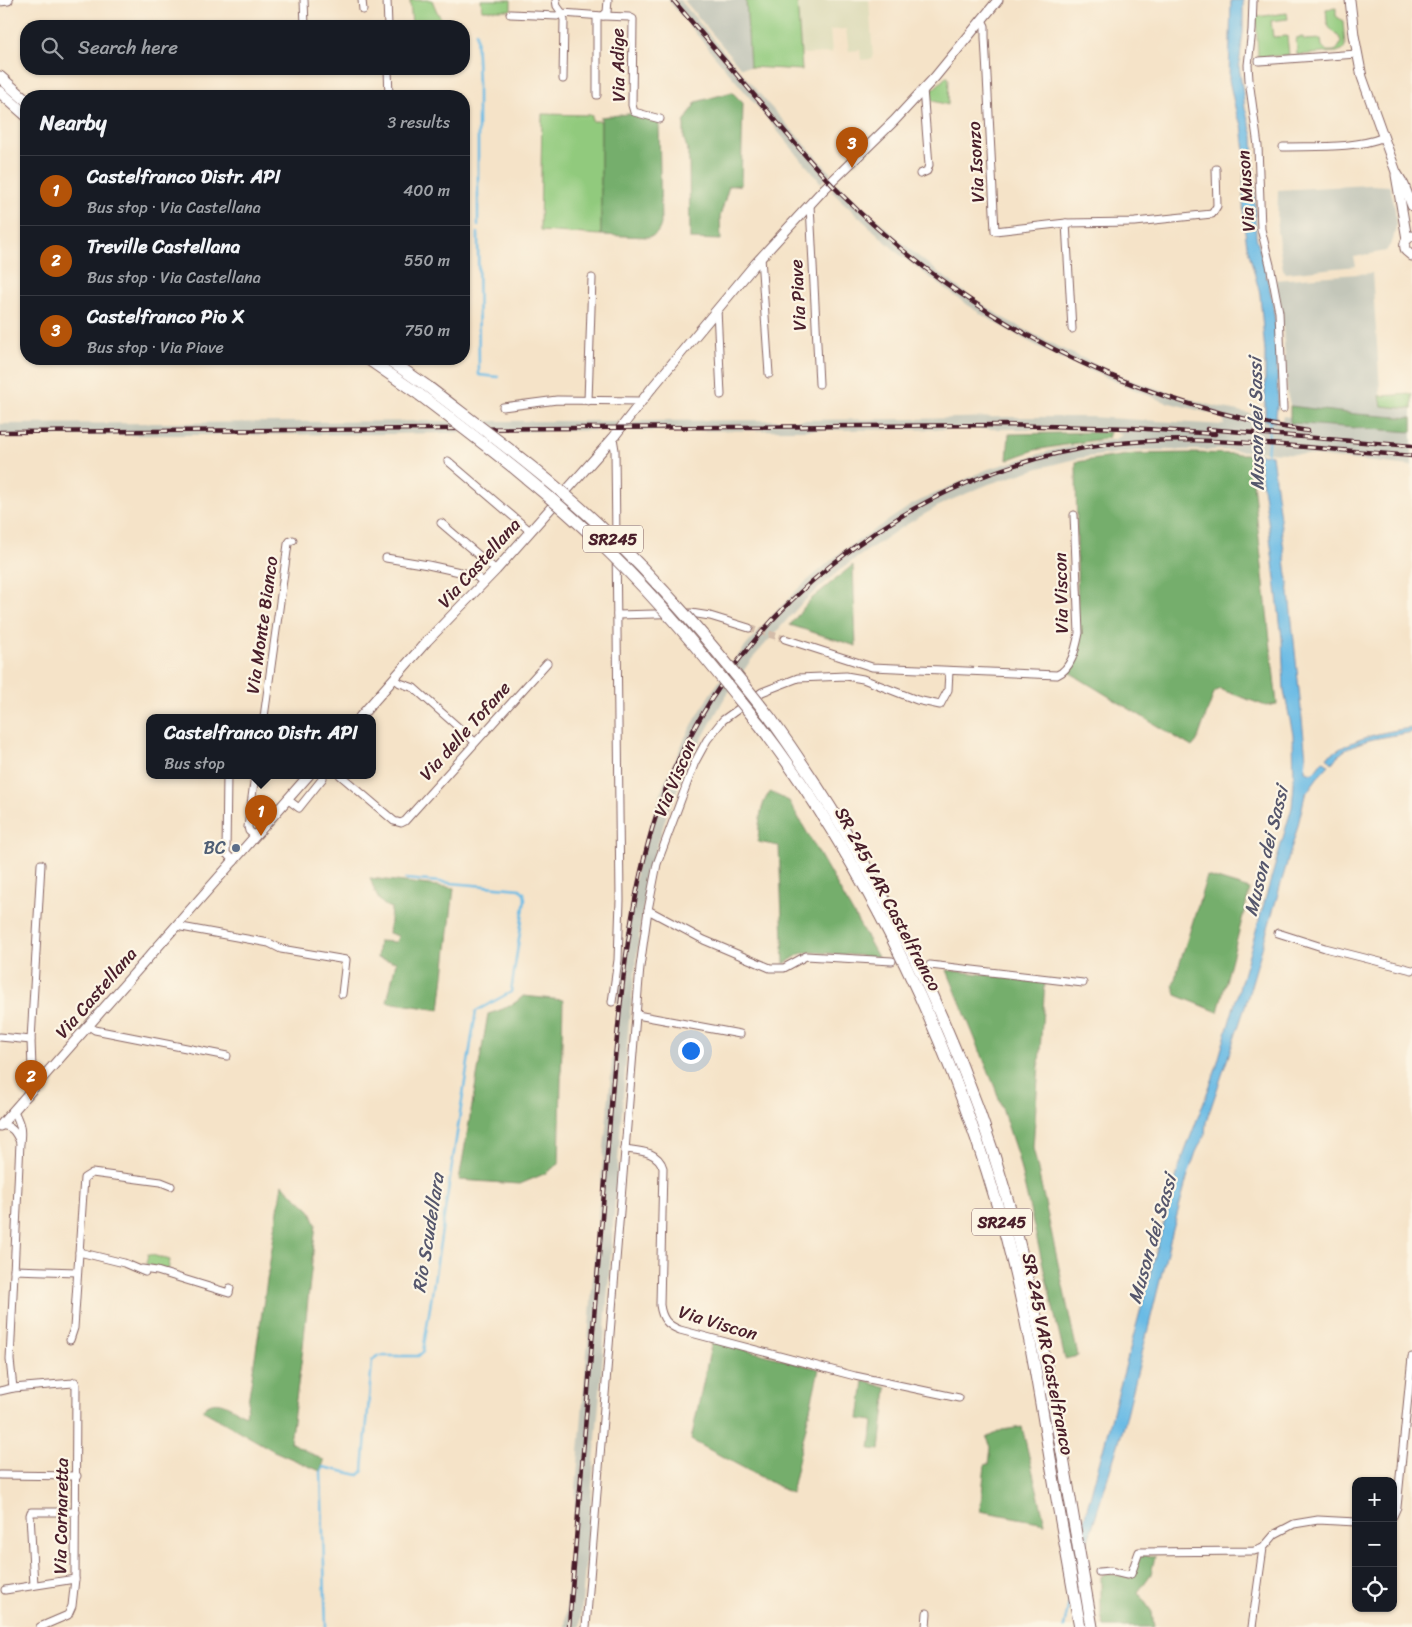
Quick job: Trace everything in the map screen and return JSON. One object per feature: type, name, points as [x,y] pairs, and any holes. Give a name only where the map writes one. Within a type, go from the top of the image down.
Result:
[{"type":"highway","points":[[0,77],[20,95]]},
{"type":"highway","points":[[0,92],[20,110]]},
{"type":"highway","name":"SR 245 VAR Castelfranco","points":[[378,365],[424,391],[535,470],[596,523],[643,569],[689,618],[771,719],[803,763],[859,851],[912,954],[949,1036],[970,1086],[1000,1174],[1018,1237],[1033,1303],[1063,1459],[1092,1627]]},
{"type":"highway","name":"SR 245 VAR Castelfranco","points":[[395,365],[612,554],[686,634],[759,724],[807,789],[848,855],[908,969],[947,1059],[984,1160],[1013,1264],[1036,1376],[1080,1627]]},
{"type":"street","points":[[0,1],[8,0]]},
{"type":"street","points":[[304,0],[305,20]]},
{"type":"street","points":[[362,0],[363,10]]},
{"type":"street","points":[[387,0],[388,20]]},
{"type":"street","points":[[556,0],[564,20],[563,79]]},
{"type":"street","name":"Via Adige","points":[[600,16],[607,12],[608,0]]},
{"type":"street","name":"Via Piave","points":[[621,428],[641,401],[761,257],[923,89],[998,0]]},
{"type":"street","name":"Via Muson","points":[[1253,0],[1249,80],[1258,146],[1261,229],[1270,265],[1278,312],[1283,410]]},
{"type":"street","points":[[1350,0],[1362,77],[1396,172],[1404,185],[1412,206]]},
{"type":"street","name":"Via Adige","points":[[510,14],[557,16],[562,13],[633,19],[632,106],[634,112],[660,119]]},
{"type":"street","name":"Via Adige","points":[[597,95],[600,16]]},
{"type":"street","name":"Via Isonzo","points":[[982,20],[985,37],[995,231],[1066,224],[1136,222],[1212,214],[1217,206],[1216,169]]},
{"type":"street","points":[[1259,61],[1357,54]]},
{"type":"street","points":[[388,75],[388,90]]},
{"type":"street","points":[[920,174],[927,171],[928,166],[923,89]]},
{"type":"street","points":[[1282,147],[1339,145],[1384,137]]},
{"type":"street","points":[[1396,172],[1410,237],[1405,242],[1404,248],[1412,256]]},
{"type":"street","name":"Via Piave","points":[[810,205],[819,384]]},
{"type":"street","points":[[1066,224],[1072,329]]},
{"type":"street","name":"Via Piave","points":[[761,257],[769,374]]},
{"type":"street","points":[[588,401],[592,278]]},
{"type":"street","points":[[717,309],[721,394]]},
{"type":"street","points":[[503,407],[557,400],[641,401]]},
{"type":"street","name":"Via Castellana","points":[[363,714],[496,570],[621,428]]},
{"type":"street","points":[[612,1002],[620,931],[615,450],[613,438]]},
{"type":"street","points":[[448,461],[530,530]]},
{"type":"street","name":"Via Viscon","points":[[785,640],[872,667],[1057,675],[1062,673],[1076,649],[1079,633],[1074,515]]},
{"type":"street","points":[[441,523],[496,570]]},
{"type":"street","name":"Via Monte Bianco","points":[[264,714],[288,544],[293,540]]},
{"type":"street","points":[[386,558],[469,574],[476,576],[484,583]]},
{"type":"street","points":[[617,615],[691,613],[710,616],[749,628]]},
{"type":"street","name":"Via delle Tofane","points":[[345,779],[394,821],[401,822],[407,820],[547,663]]},
{"type":"street","name":"Via Viscon","points":[[586,1627],[640,967],[657,864],[695,762],[714,729],[733,712],[762,692],[798,678],[836,676],[863,679],[917,700],[940,706],[948,690],[949,671]]},
{"type":"street","points":[[394,678],[400,684],[414,688],[475,742]]},
{"type":"street","points":[[227,779],[226,853],[234,862]]},
{"type":"street","points":[[254,779],[248,827],[255,836]]},
{"type":"street","name":"Via Castellana","points":[[0,1126],[305,779]]},
{"type":"street","points":[[287,799],[299,808],[320,779]]},
{"type":"street","points":[[40,1082],[32,1069],[31,1040],[41,864]]},
{"type":"street","points":[[648,910],[704,940],[770,968],[784,968],[806,956],[892,960]]},
{"type":"street","points":[[176,926],[269,943],[281,949],[346,960],[342,994]]},
{"type":"street","points":[[1278,932],[1325,948],[1412,970]]},
{"type":"street","points":[[930,965],[1082,983]]},
{"type":"street","points":[[637,1014],[740,1034]]},
{"type":"street","points":[[89,1026],[94,1030],[227,1056]]},
{"type":"street","points":[[0,1037],[31,1040]]},
{"type":"street","points":[[0,1391],[13,1388],[10,1360],[22,1128],[14,1111]]},
{"type":"street","points":[[0,1126],[4,1125],[12,1128],[20,1142]]},
{"type":"street","name":"Via Viscon","points":[[625,1149],[647,1152],[656,1156],[661,1161],[663,1168],[660,1305],[665,1322],[671,1327],[855,1376],[959,1398]]},
{"type":"street","points":[[70,1340],[74,1328],[84,1178],[92,1173],[161,1182],[171,1186]]},
{"type":"street","points":[[79,1252],[145,1272],[157,1271],[230,1293],[230,1288]]},
{"type":"street","points":[[14,1270],[77,1272]]},
{"type":"street","points":[[1397,1507],[1412,1357]]},
{"type":"street","name":"Via Cornaretta","points":[[13,1388],[75,1382],[76,1385],[77,1476],[75,1579],[72,1606],[68,1616],[40,1627]]},
{"type":"street","points":[[0,1475],[77,1476]]},
{"type":"street","points":[[34,1585],[31,1512],[76,1512]]},
{"type":"street","points":[[1252,1627],[1264,1548],[1275,1534],[1294,1524],[1318,1520],[1352,1522]]},
{"type":"street","points":[[1099,1572],[1110,1570],[1127,1575],[1131,1574],[1139,1552],[1254,1551],[1264,1548]]},
{"type":"street","points":[[5,1590],[75,1579]]},
{"type":"street","points":[[926,1627],[927,1613]]},
{"type":"shaded area","points":[[668,0],[680,0],[769,105],[831,173],[821,183]]},
{"type":"shaded area","points":[[684,0],[746,0],[750,67],[740,67]]},
{"type":"shaded area","points":[[797,0],[869,0],[873,59],[861,60],[860,50],[849,51],[846,29],[830,30],[832,53],[800,54]]},
{"type":"shaded area","points":[[838,184],[914,253],[960,289],[1003,318],[1060,348],[1130,380],[1209,405],[1257,415],[1257,418],[1281,423],[1283,416],[1290,417],[1290,423],[1412,432],[1412,466],[1286,453],[1225,450],[1144,450],[1079,458],[1039,468],[989,484],[944,503],[899,529],[842,568],[802,603],[751,660],[724,699],[687,766],[667,814],[652,862],[642,914],[629,1021],[580,1627],[565,1627],[599,1202],[619,989],[636,870],[665,781],[686,736],[710,694],[740,653],[800,587],[841,552],[913,504],[988,469],[1057,449],[1116,439],[1122,435],[1114,431],[1015,429],[626,431],[636,421],[1005,417],[1091,417],[1224,425],[1224,417],[1162,401],[1060,358],[984,316],[900,255],[831,191]]},
{"type":"shaded area","points":[[1369,185],[1390,186],[1395,209],[1396,226],[1393,240],[1386,251],[1354,257],[1356,266],[1286,273],[1283,269],[1277,230],[1278,190]]},
{"type":"shaded area","points":[[1372,273],[1381,403],[1412,408],[1412,418],[1356,414],[1290,406],[1287,392],[1283,327],[1275,280]]},
{"type":"shaded area","points":[[620,421],[612,430],[389,434],[0,436],[0,424]]},
{"type":"green space","points":[[410,0],[432,0],[436,10],[444,20],[412,20]]},
{"type":"green space","points":[[481,0],[511,0],[511,10],[482,10]]},
{"type":"green space","points":[[746,0],[797,0],[802,70],[750,67]]},
{"type":"green space","points":[[1336,8],[1336,16],[1343,21],[1344,49],[1337,52],[1297,55],[1296,38],[1303,37],[1304,40],[1321,39],[1322,46],[1327,51],[1335,51],[1338,48],[1341,41],[1328,25],[1326,9]]},
{"type":"green space","points":[[1287,13],[1288,19],[1271,21],[1273,37],[1287,36],[1289,55],[1258,57],[1256,17]]},
{"type":"green space","points":[[947,76],[949,79],[948,105],[930,100],[928,94]]},
{"type":"green space","points":[[732,92],[743,103],[741,185],[729,186],[720,217],[721,240],[690,239],[689,164],[688,151],[684,139],[684,123],[696,102]]},
{"type":"green space","points":[[542,114],[590,115],[592,116],[592,121],[601,121],[601,235],[540,231]]},
{"type":"green space","points":[[638,114],[659,122],[661,224],[657,233],[648,237],[601,235],[601,117]]},
{"type":"green space","points":[[1412,394],[1412,409],[1382,406],[1380,396]]},
{"type":"green space","points":[[1290,406],[1356,414],[1412,418],[1412,432],[1290,423]]},
{"type":"green space","points":[[1110,432],[1108,438],[1035,450],[1007,460],[1009,434]]},
{"type":"green space","points":[[1135,454],[1250,455],[1277,704],[1266,706],[1219,689],[1214,693],[1197,741],[1192,747],[1067,671],[1078,649],[1076,462]]},
{"type":"green space","points":[[853,565],[856,646],[790,625],[810,600]]},
{"type":"green space","points":[[770,792],[789,801],[878,957],[810,952],[800,954],[784,964],[779,846],[758,842],[762,809]]},
{"type":"green space","points":[[1207,876],[1250,889],[1218,1012],[1176,995],[1173,985]]},
{"type":"green space","points":[[370,878],[454,888],[440,1010],[387,1002],[396,962],[377,958],[379,941],[396,942],[398,936],[389,933],[391,908],[380,900]]},
{"type":"green space","points":[[947,970],[1045,982],[1033,1147],[1078,1356],[1065,1359],[1017,1154],[996,1090]]},
{"type":"green space","points":[[523,996],[563,1000],[559,1164],[544,1174],[520,1184],[459,1180],[488,1014],[511,1005]]},
{"type":"green space","points":[[282,1184],[310,1210],[316,1224],[302,1356],[290,1442],[323,1460],[320,1471],[274,1451],[202,1410],[207,1405],[218,1403],[229,1406],[246,1415]]},
{"type":"green space","points":[[148,1254],[170,1260],[168,1271],[146,1264]]},
{"type":"green space","points":[[712,1341],[819,1369],[791,1493],[691,1440]]},
{"type":"green space","points":[[864,1381],[887,1388],[880,1450],[870,1449],[873,1421],[859,1419]]},
{"type":"green space","points":[[1022,1427],[1045,1523],[980,1511],[985,1465],[989,1464],[991,1447],[987,1438],[1002,1430]]},
{"type":"green space","points":[[1140,1555],[1155,1556],[1151,1574],[1138,1592],[1152,1612],[1154,1627],[1104,1627],[1101,1615],[1101,1576],[1110,1574],[1130,1578],[1134,1574]]},
{"type":"water","points":[[1231,0],[1243,0],[1243,32],[1239,66],[1245,108],[1253,136],[1256,236],[1272,298],[1276,329],[1278,400],[1275,422],[1265,420],[1265,352],[1260,294],[1247,245],[1244,225],[1245,152],[1242,124],[1237,116],[1229,80]]},
{"type":"water","points":[[1258,454],[1272,455],[1288,583],[1306,758],[1305,771],[1313,773],[1323,760],[1329,765],[1305,795],[1297,829],[1243,1013],[1206,1122],[1205,1134],[1196,1152],[1187,1178],[1124,1426],[1085,1550],[1081,1531],[1179,1167],[1214,1075],[1292,807],[1294,785],[1293,734],[1284,691],[1282,638]]},
{"type":"water","points":[[1412,728],[1412,732],[1368,740],[1357,744],[1348,748],[1332,763],[1327,757],[1347,745],[1368,737]]},
{"type":"waterway","name":"Rio Scudellara","points":[[476,32],[478,226]]},
{"type":"waterway","name":"Rio Scudellara","points":[[478,233],[479,375],[498,377]]},
{"type":"waterway","name":"Muson dei Sassi","points":[[1267,457],[1270,417]]},
{"type":"waterway","name":"Rio Scudellara","points":[[326,1627],[321,1471],[323,1467],[359,1475],[363,1471],[372,1361],[377,1356],[418,1356],[423,1352],[476,1011],[511,992],[525,899],[524,893],[520,889],[405,879]]},
{"type":"waterway","name":"Muson dei Sassi","points":[[1064,1627],[1070,1598]]},
{"type":"tunnel","points":[[749,628],[785,639]]},
{"type":"railway","points":[[673,0],[793,142],[832,185],[891,240],[943,281],[998,318],[1056,350],[1116,378],[1178,400],[1242,418],[1308,431]]},
{"type":"railway","points":[[0,432],[1004,425],[1133,428],[1215,434]]},
{"type":"railway","points":[[1207,429],[1412,446]]},
{"type":"railway","points":[[569,1627],[614,1069],[628,940],[640,876],[657,813],[687,742],[727,676],[776,617],[832,564],[895,520],[963,485],[1035,459],[1111,444],[1175,440],[1218,441],[1412,456]]},
{"type":"place","name":"Castelfranco Pio X","points":[[852,168]]},
{"type":"place","name":"Castelfranco Distr. API","points":[[261,836]]},
{"type":"place","name":"BC","points":[[236,848]]},
{"type":"place","name":"Treville Castellana","points":[[31,1101]]}]
